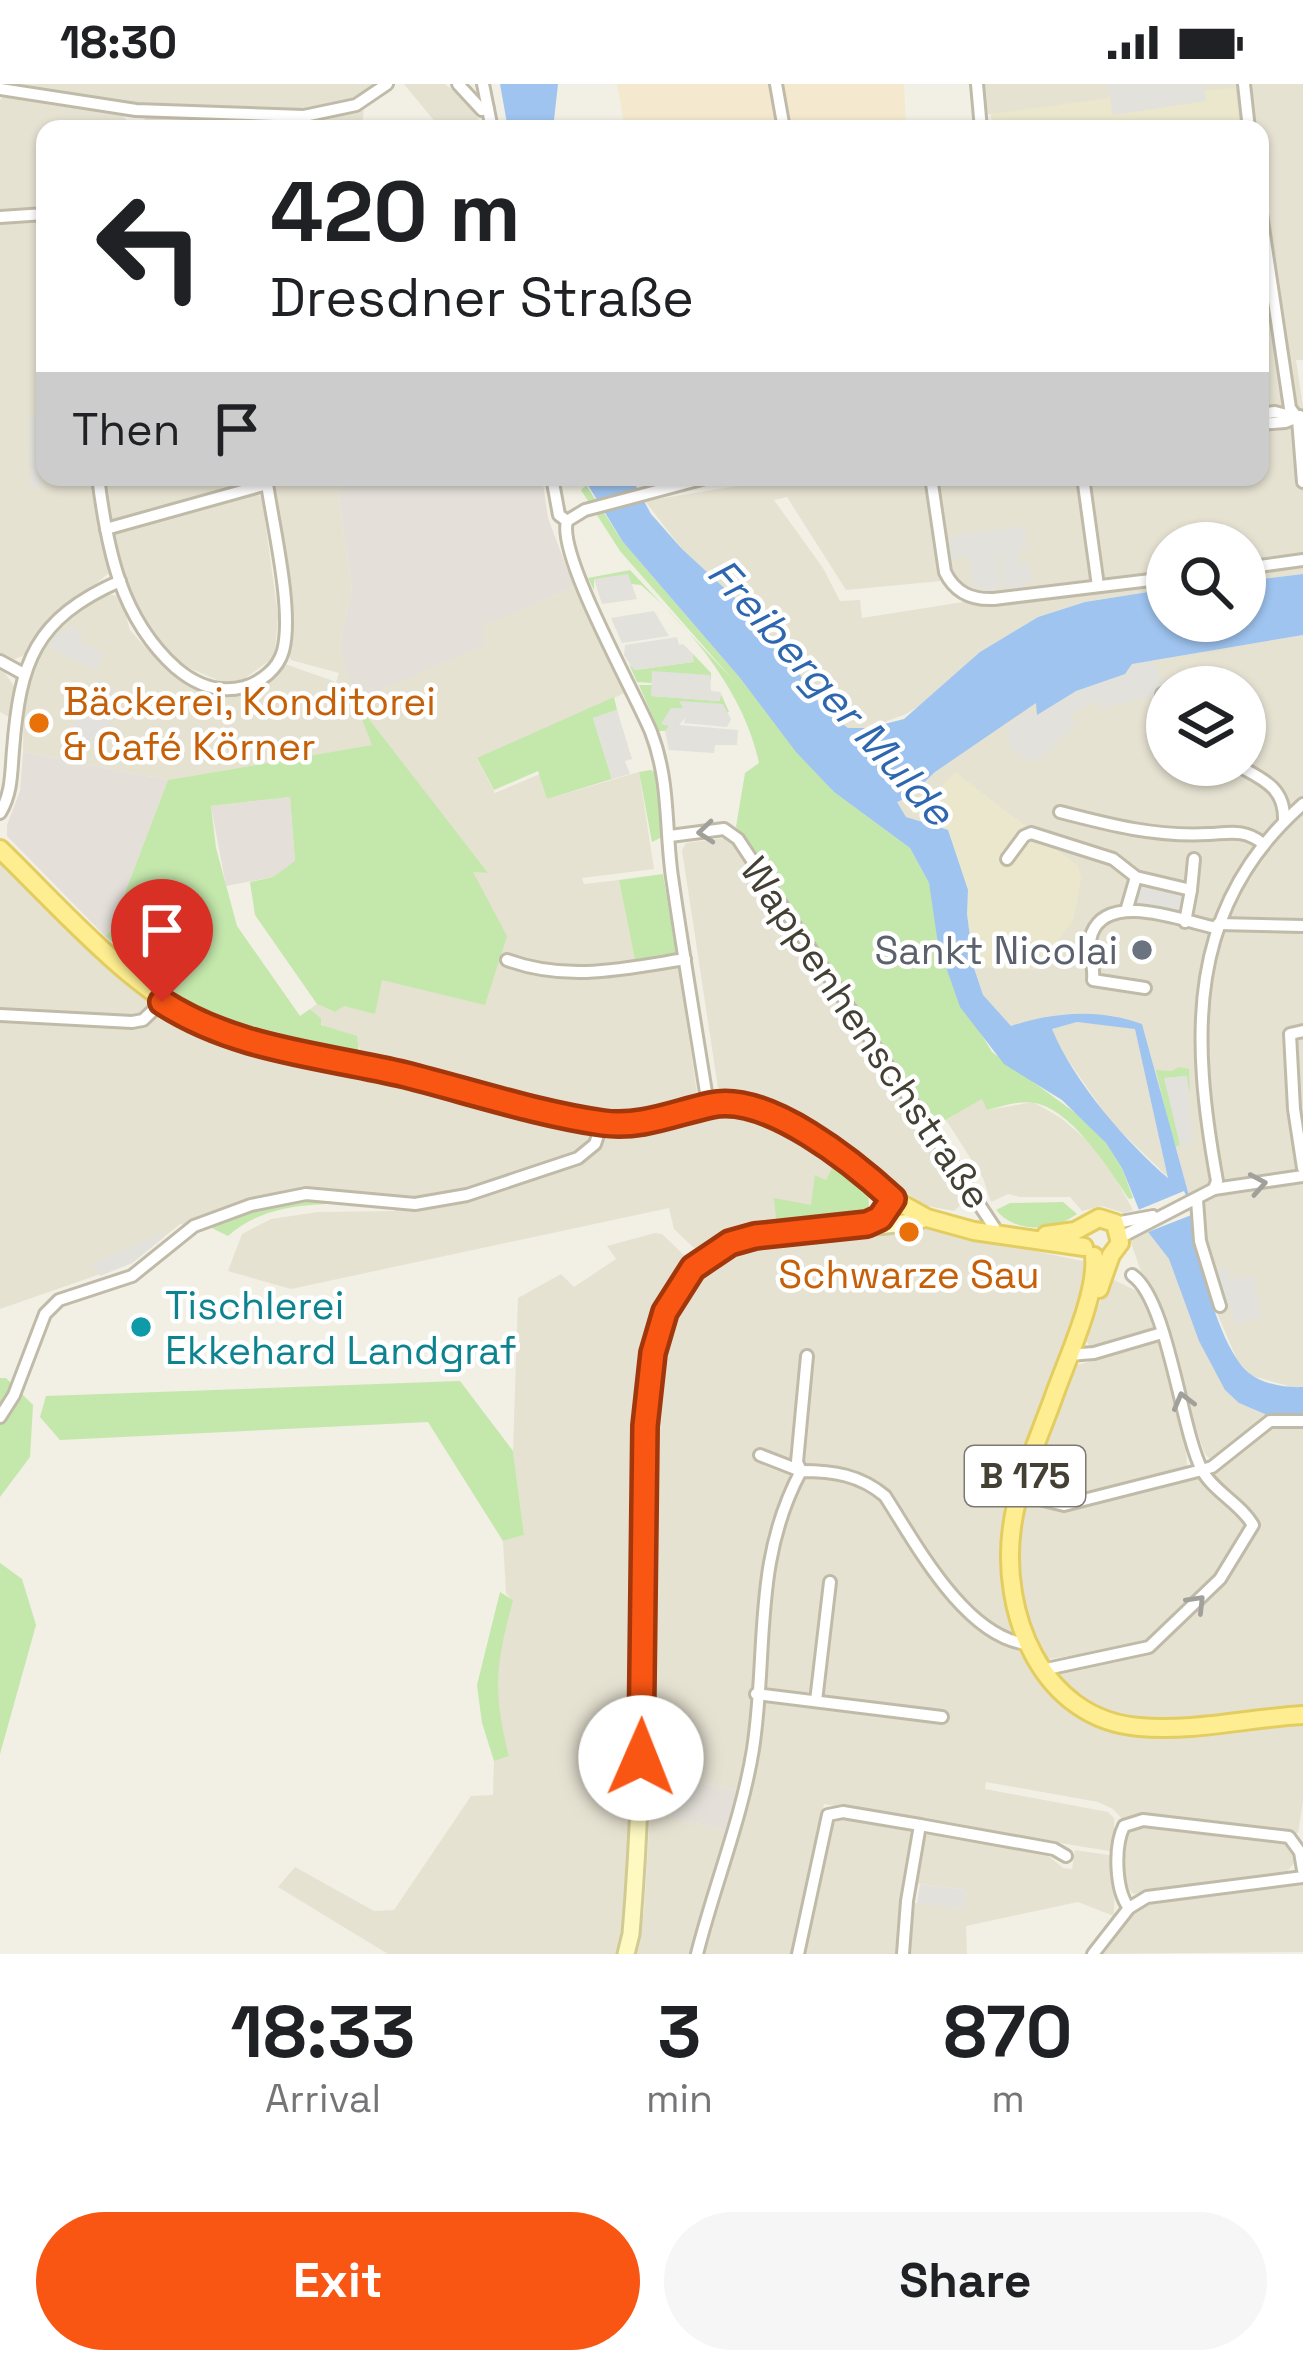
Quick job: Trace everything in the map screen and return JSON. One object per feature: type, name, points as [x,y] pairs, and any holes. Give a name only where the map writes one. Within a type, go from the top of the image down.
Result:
[{"type":"main road","points":[[0,849],[162,1002],[198,1024],[256,1045],[367,1066],[602,1123],[670,1118],[708,1105],[742,1106],[808,1133],[893,1199],[927,1218],[1096,1253]]},
{"type":"main road","points":[[867,1224],[880,1218],[893,1199]]},
{"type":"main road","points":[[954,1226],[1049,1235],[1084,1228],[1100,1217],[1118,1230],[1096,1253]]},
{"type":"main road","points":[[626,1954],[640,1793],[645,1413],[658,1330],[683,1280],[705,1257],[730,1243],[755,1236],[927,1218]]},
{"type":"main road","points":[[1084,1228],[1096,1253]]},
{"type":"main road","name":"B 175","points":[[1096,1253],[1097,1295],[1068,1355],[1019,1494],[1010,1555],[1013,1592],[1028,1644],[1058,1691],[1085,1712],[1136,1727],[1303,1715]]},
{"type":"street","points":[[305,120],[356,105],[386,84]]},
{"type":"street","points":[[458,84],[482,110],[488,109]]},
{"type":"street","points":[[483,84],[490,120]]},
{"type":"street","points":[[776,84],[782,120]]},
{"type":"street","points":[[977,84],[980,120]]},
{"type":"street","points":[[1244,84],[1248,120]]},
{"type":"street","points":[[0,89],[136,110],[258,120]]},
{"type":"street","points":[[134,120],[136,110]]},
{"type":"street","points":[[0,217],[36,215]]},
{"type":"street","points":[[1269,298],[1291,408],[1300,417],[1303,482]]},
{"type":"street","points":[[1269,417],[1287,413],[1300,417]]},
{"type":"street","points":[[99,486],[120,581],[141,632],[187,676],[221,689],[256,682],[278,663],[285,638],[268,486]]},
{"type":"street","points":[[106,529],[250,486]]},
{"type":"street","points":[[554,486],[559,515],[567,521]]},
{"type":"street","points":[[675,486],[585,510],[567,521],[564,535],[653,736],[664,777],[671,871],[708,1105]]},
{"type":"street","points":[[932,486],[945,572],[959,591],[989,599],[1146,580]]},
{"type":"street","points":[[1084,486],[1098,586]]},
{"type":"street","points":[[1266,565],[1303,560]]},
{"type":"street","points":[[0,813],[10,792],[22,673],[40,641],[62,616],[120,581]]},
{"type":"street","points":[[0,661],[22,673]]},
{"type":"street","points":[[1266,781],[1280,794],[1284,820]]},
{"type":"street","points":[[1214,1189],[1217,1180],[1207,1125],[1201,1038],[1205,971],[1217,926],[1243,872],[1262,843],[1303,804]]},
{"type":"street","points":[[1060,812],[1129,830],[1244,832],[1262,843]]},
{"type":"street","name":"Wappenhenschstraße","points":[[670,836],[732,832],[994,1227]]},
{"type":"street","points":[[1006,859],[1024,836],[1036,833],[1113,859],[1136,877],[1191,890]]},
{"type":"street","points":[[1185,922],[1194,859]]},
{"type":"street","points":[[1136,877],[1126,908],[1095,927],[1090,953],[1095,964],[1093,980],[1145,988]]},
{"type":"street","points":[[1126,908],[1217,926],[1303,926]]},
{"type":"street","points":[[507,960],[569,975],[685,959]]},
{"type":"street","points":[[0,1016],[132,1022],[152,1015],[162,1002]]},
{"type":"street","points":[[1118,1230],[1214,1189],[1303,1172],[1296,1125],[1297,1033]]},
{"type":"street","points":[[0,1417],[14,1395],[45,1313],[58,1300],[132,1276],[194,1226],[250,1204],[306,1194],[415,1204],[467,1195],[578,1158],[596,1144],[602,1123]]},
{"type":"street","points":[[1193,1201],[1220,1306]]},
{"type":"street","points":[[1042,1670],[1149,1647],[1220,1579],[1253,1525],[1202,1470],[1162,1333],[1142,1282],[1132,1275]]},
{"type":"street","points":[[1068,1355],[1094,1353],[1162,1333]]},
{"type":"street","points":[[801,1471],[797,1462],[807,1356]]},
{"type":"street","points":[[1019,1494],[1064,1505],[1202,1470],[1270,1420],[1303,1421]]},
{"type":"street","points":[[760,1454],[801,1471],[844,1474],[875,1488],[958,1603],[1006,1638],[1028,1644]]},
{"type":"street","points":[[697,1954],[748,1772],[764,1580],[790,1487],[801,1471]]},
{"type":"street","points":[[816,1701],[830,1582]]},
{"type":"street","points":[[756,1694],[942,1717]]},
{"type":"street","points":[[798,1954],[827,1815],[843,1812],[920,1825],[1054,1849],[1066,1856]]},
{"type":"street","points":[[1093,1954],[1129,1908],[1147,1897],[1303,1874],[1300,1852],[1288,1837],[1143,1820],[1124,1826],[1120,1888],[1129,1908]]},
{"type":"street","points":[[903,1954],[920,1825]]},
{"type":"shaded area","points":[[0,84],[379,84],[339,106],[307,113],[149,107]]},
{"type":"shaded area","points":[[404,84],[445,84],[463,94],[479,120],[434,120]]},
{"type":"shaded area","points":[[617,84],[904,84],[906,120],[623,120]]},
{"type":"shaded area","points":[[977,84],[1303,84],[1303,360],[1296,360],[1303,407],[1303,574],[1266,578],[1266,522],[1146,522],[1146,592],[1085,602],[1038,617],[980,652],[929,700],[906,714],[869,728],[848,728],[823,710],[784,651],[682,549],[645,501],[736,486],[925,486],[941,581],[846,590],[787,497],[774,500],[823,568],[840,601],[860,600],[862,618],[963,602],[950,584],[933,486],[1269,486],[1269,120],[992,120],[991,114],[980,114]]},
{"type":"shaded area","points":[[1108,84],[1203,84],[1206,101],[1113,115]]},
{"type":"shaded area","points":[[1235,88],[1239,120],[992,120],[991,114],[1110,98],[1112,114],[1206,100],[1204,91]]},
{"type":"shaded area","points":[[4,96],[120,114],[126,120],[36,120],[36,210],[0,212],[0,100]]},
{"type":"shaded area","points":[[364,105],[363,120],[315,120]]},
{"type":"shaded area","points":[[157,116],[259,120],[144,120]]},
{"type":"shaded area","points":[[36,219],[36,486],[94,486],[109,573],[48,622],[23,656],[12,660],[0,656],[0,221]]},
{"type":"shaded area","points":[[29,416],[36,416],[36,486],[41,487],[30,487]]},
{"type":"shaded area","points":[[104,486],[236,486],[114,522],[108,516]]},
{"type":"shaded area","points":[[273,486],[337,486],[352,589],[340,644],[486,644],[480,627],[574,587],[627,692],[477,759],[495,793],[540,774],[547,799],[639,772],[654,869],[582,878],[584,884],[619,880],[635,960],[571,968],[539,965],[507,954],[503,964],[569,978],[678,966],[697,1093],[693,1099],[667,1109],[626,1114],[583,1110],[359,1055],[360,1048],[321,1024],[310,1009],[317,1004],[335,1012],[381,980],[472,871],[486,873],[359,706],[373,745],[168,780],[23,752],[24,690],[43,646],[79,609],[105,593],[121,597],[130,630],[146,648],[185,682],[207,693],[238,694],[266,685],[285,664],[336,682],[339,673],[291,660],[290,608]]},
{"type":"shaded area","points":[[337,486],[543,486],[548,518],[574,587],[481,627],[486,644],[355,701],[340,644],[352,589]]},
{"type":"shaded area","points":[[255,492],[262,498],[278,616],[275,651],[273,658],[241,681],[222,682],[182,665],[153,637],[130,594],[113,537],[116,531]]},
{"type":"shaded area","points":[[1024,526],[1028,548],[1018,550],[1020,564],[1029,563],[1032,583],[1024,588],[1004,587],[996,553],[1001,588],[983,594],[982,587],[973,588],[969,556],[951,559],[948,537]]},
{"type":"shaded area","points":[[628,574],[637,599],[602,604],[594,579]]},
{"type":"shaded area","points":[[654,611],[669,636],[622,643],[611,618]]},
{"type":"shaded area","points":[[69,625],[83,633],[80,641],[104,653],[96,670],[50,648],[53,636],[65,633]]},
{"type":"shaded area","points":[[1303,635],[1303,1387],[1252,1376],[1237,1360],[1195,1241],[1194,1214],[1142,1024],[1063,1015],[1011,1026],[982,995],[974,968],[968,890],[921,823],[906,817],[896,802],[1037,702],[1132,664]]},
{"type":"shaded area","points":[[677,637],[679,645],[693,654],[694,662],[634,670],[624,655],[625,645]]},
{"type":"shaded area","points":[[1152,660],[1155,666],[1146,666],[1146,698],[1101,708],[1096,701],[1080,709],[1070,717],[1076,724],[1038,761],[1022,759],[1005,739],[1010,734],[1006,727],[1029,710],[1036,716],[1076,691],[1125,674],[1132,664]]},
{"type":"shaded area","points":[[0,666],[14,686],[11,718],[0,712]]},
{"type":"shaded area","points":[[652,671],[710,675],[711,691],[721,692],[720,701],[651,696]]},
{"type":"shaded area","points":[[98,679],[122,699],[110,711],[116,717],[111,717],[109,747],[78,745],[76,716],[83,715]]},
{"type":"shaded area","points":[[679,701],[723,704],[731,719],[727,727],[684,723],[686,717],[679,725],[738,730],[737,745],[715,745],[714,753],[669,750],[665,731],[669,726],[661,724],[671,708],[683,708]]},
{"type":"shaded area","points":[[617,710],[632,759],[625,761],[630,774],[612,779],[593,718]]},
{"type":"shaded area","points":[[23,752],[168,780],[105,936],[7,836],[20,791]]},
{"type":"shaded area","points":[[955,772],[1078,866],[1081,879],[1073,921],[1036,970],[974,967],[968,890],[948,830],[927,811],[927,803]]},
{"type":"shaded area","points":[[290,797],[295,862],[273,877],[226,886],[211,806]]},
{"type":"shaded area","points":[[725,838],[733,843],[968,1198],[954,1211],[922,1205],[856,1151],[810,1123],[718,1088],[682,850],[686,843]]},
{"type":"shaded area","points":[[0,862],[149,998],[203,1037],[266,1057],[602,1130],[654,1129],[715,1112],[737,1115],[795,1136],[836,1162],[826,1181],[817,1176],[811,1205],[777,1229],[707,1250],[694,1248],[674,1229],[669,1208],[291,1289],[228,1271],[242,1234],[271,1219],[318,1212],[394,1211],[397,1205],[340,1196],[194,1226],[180,1224],[132,1263],[0,1309]]},
{"type":"shaded area","points":[[1138,882],[1183,892],[1180,914],[1133,904]]},
{"type":"shaded area","points":[[1077,1022],[1135,1028],[1169,1178],[1111,1122],[1059,1047],[1051,1029]]},
{"type":"shaded area","points":[[1187,1076],[1192,1142],[1180,1145],[1164,1078]]},
{"type":"shaded area","points":[[983,1098],[988,1110],[1033,1102],[1061,1118],[1111,1170],[1133,1210],[1124,1213],[1102,1206],[1082,1211],[1070,1197],[1008,1194],[991,1202],[983,1178],[946,1120]]},
{"type":"shaded area","points":[[913,1227],[973,1234],[1087,1262],[1089,1274],[1017,1480],[1016,1633],[1008,1636],[975,1612],[939,1576],[894,1503],[862,1477],[794,1474],[768,1546],[752,1729],[739,1791],[683,1779],[673,1817],[727,1831],[693,1954],[636,1954],[644,1911],[651,1796],[649,1475],[653,1383],[663,1333],[694,1276],[729,1249],[794,1236]]},
{"type":"shaded area","points":[[162,1232],[164,1237],[132,1263],[100,1276],[92,1264]]},
{"type":"shaded area","points":[[1148,1232],[1169,1259],[1239,1403],[1267,1415],[1211,1460],[1130,1240]]},
{"type":"shaded area","points":[[655,1233],[687,1258],[688,1265],[653,1329],[628,1893],[620,1954],[388,1954],[278,1887],[295,1867],[374,1911],[394,1910],[471,1796],[493,1795],[494,1761],[509,1756],[497,1709],[498,1658],[512,1600],[506,1593],[503,1541],[524,1535],[513,1451],[518,1298],[561,1274],[574,1287],[616,1259],[607,1246]]},
{"type":"shaded area","points":[[1228,1268],[1230,1279],[1254,1276],[1261,1317],[1236,1326],[1218,1270]]},
{"type":"shaded area","points":[[1110,1278],[1143,1294],[1154,1330],[1092,1350],[1085,1339]]},
{"type":"shaded area","points":[[1158,1340],[1184,1418],[1187,1467],[1066,1499],[1036,1493],[1030,1484],[1075,1366]]},
{"type":"shaded area","points":[[1303,1424],[1303,1710],[1163,1722],[1121,1719],[1090,1706],[1054,1675],[1058,1668],[1144,1654],[1195,1611],[1223,1581],[1259,1522],[1213,1471],[1262,1429]]},
{"type":"shaded area","points":[[830,1473],[879,1494],[971,1616],[1024,1653],[1105,1726],[1303,1721],[1298,1833],[1141,1816],[1125,1822],[1098,1802],[986,1782],[985,1789],[1108,1812],[1114,1818],[1115,1852],[824,1804],[791,1954],[700,1954],[760,1707],[769,1700],[830,1700],[813,1690],[797,1696],[770,1692],[760,1674],[775,1548],[799,1483],[811,1474]]},
{"type":"shaded area","points":[[1196,1477],[1246,1525],[1216,1578],[1145,1645],[1042,1660],[1019,1583],[1017,1536],[1023,1505],[1065,1510]]},
{"type":"shaded area","points":[[683,1779],[739,1791],[727,1831],[672,1817]]},
{"type":"shaded area","points":[[840,1818],[908,1829],[912,1836],[897,1954],[804,1954],[833,1821]]},
{"type":"shaded area","points":[[1138,1824],[1290,1842],[1296,1862],[1284,1874],[1133,1894],[1124,1882],[1122,1838]]},
{"type":"shaded area","points":[[932,1833],[1041,1850],[1063,1868],[1072,1869],[1075,1850],[1115,1856],[1114,1916],[1078,1902],[966,1926],[967,1954],[907,1954],[910,1902],[963,1909],[966,1890],[914,1883],[923,1836]]},
{"type":"shaded area","points":[[1303,1880],[1303,1952],[1096,1954],[1118,1924],[1147,1900]]},
{"type":"shaded area","points":[[920,1884],[966,1890],[964,1909],[917,1904]]},
{"type":"green space","points":[[587,486],[623,542],[796,751],[834,792],[910,848],[929,883],[980,1032],[992,1052],[1081,1117],[1106,1143],[1133,1198],[1129,1199],[1076,1129],[1049,1108],[1023,1102],[987,1110],[982,1099],[937,1125],[899,1077],[736,827],[745,773],[759,763],[729,689],[685,629],[734,681],[620,551],[581,490]]},
{"type":"green space","points":[[630,570],[668,610],[641,585],[594,580],[594,590],[588,578]]},
{"type":"green space","points":[[693,654],[711,673],[711,683],[710,676],[652,672],[652,683],[637,682],[629,664],[635,670],[693,662]]},
{"type":"green space","points":[[639,685],[652,685],[652,696],[719,701],[721,694],[729,712],[684,709],[665,731],[659,731]]},
{"type":"green space","points":[[614,697],[617,710],[593,718],[612,779],[547,799],[538,771],[494,790],[477,758]]},
{"type":"green space","points":[[355,701],[488,873],[473,872],[507,936],[485,1005],[382,980],[375,1014],[344,1006],[335,1012],[317,1004],[255,915],[250,882],[273,877],[295,861],[290,797],[211,806],[216,848],[237,926],[300,1016],[310,1009],[321,1018],[321,1025],[357,1036],[359,1055],[280,1038],[222,1019],[177,994],[105,936],[168,780],[372,745]]},
{"type":"green space","points":[[639,772],[656,772],[666,835],[652,842]]},
{"type":"green space","points":[[663,874],[676,954],[635,960],[619,880]]},
{"type":"green space","points":[[1189,1069],[1190,1093],[1186,1076],[1165,1078],[1180,1145],[1174,1147],[1156,1070]]},
{"type":"green space","points":[[834,1164],[868,1190],[869,1206],[862,1218],[777,1229],[774,1198],[811,1205],[815,1175],[826,1180]]},
{"type":"green space","points":[[306,1196],[376,1203],[279,1210],[228,1236],[208,1226],[222,1217]]},
{"type":"green space","points":[[1063,1202],[1077,1214],[1046,1227],[1014,1223],[996,1210],[1010,1203]]},
{"type":"green space","points":[[0,1378],[6,1378],[33,1405],[30,1457],[0,1497]]},
{"type":"green space","points":[[460,1381],[513,1451],[524,1535],[503,1541],[428,1422],[60,1440],[40,1417],[46,1396]]},
{"type":"green space","points":[[0,1563],[22,1579],[36,1625],[0,1754]]},
{"type":"green space","points":[[500,1592],[513,1600],[498,1678],[509,1756],[494,1761],[477,1685]]},
{"type":"water","points":[[500,84],[558,84],[554,120],[506,120]]},
{"type":"water","points":[[589,486],[636,486],[651,514],[747,609],[784,651],[823,709],[848,728],[904,719],[980,652],[1038,617],[1085,602],[1146,592],[1146,642],[1262,642],[1132,664],[1125,674],[1076,691],[1037,715],[1036,703],[897,802],[906,817],[948,830],[968,890],[974,968],[983,995],[1011,1026],[1076,1014],[1142,1024],[1219,1322],[1249,1373],[1274,1385],[1303,1387],[1303,1415],[1267,1415],[1239,1403],[1225,1390],[1199,1341],[1169,1259],[1148,1232],[1122,1168],[1106,1143],[1062,1100],[1004,1064],[960,1007],[938,944],[929,883],[910,848],[834,792],[796,752],[740,678],[623,542]],"holes":[[[1077,1022],[1135,1029],[1168,1178],[1102,1110],[1052,1029]]]},
{"type":"water","points":[[1303,574],[1303,635],[1266,641],[1266,578]]},
{"type":"pier","points":[[1184,1191],[1194,1214],[1148,1232],[1138,1210]]},
{"type":"place","name":"Bäckerei, Konditorei & Café Körner","points":[[39,723]]},
{"type":"place","name":"Sankt Nicolai","points":[[1142,950]]},
{"type":"place","name":"Schwarze Sau","points":[[909,1232]]},
{"type":"place","name":"Tischlerei Ekkehard Landgraf","points":[[141,1327]]},
{"type":"route","points":[[162,1002],[198,1024],[256,1045],[367,1066],[602,1123],[670,1118],[723,1103],[742,1106],[825,1143],[893,1199],[880,1218],[867,1224],[730,1243],[693,1268],[665,1312],[653,1353],[645,1426],[641,1758]]},
{"type":"water label","name":"Freiberger Mulde","points":[[831,692]]}]
